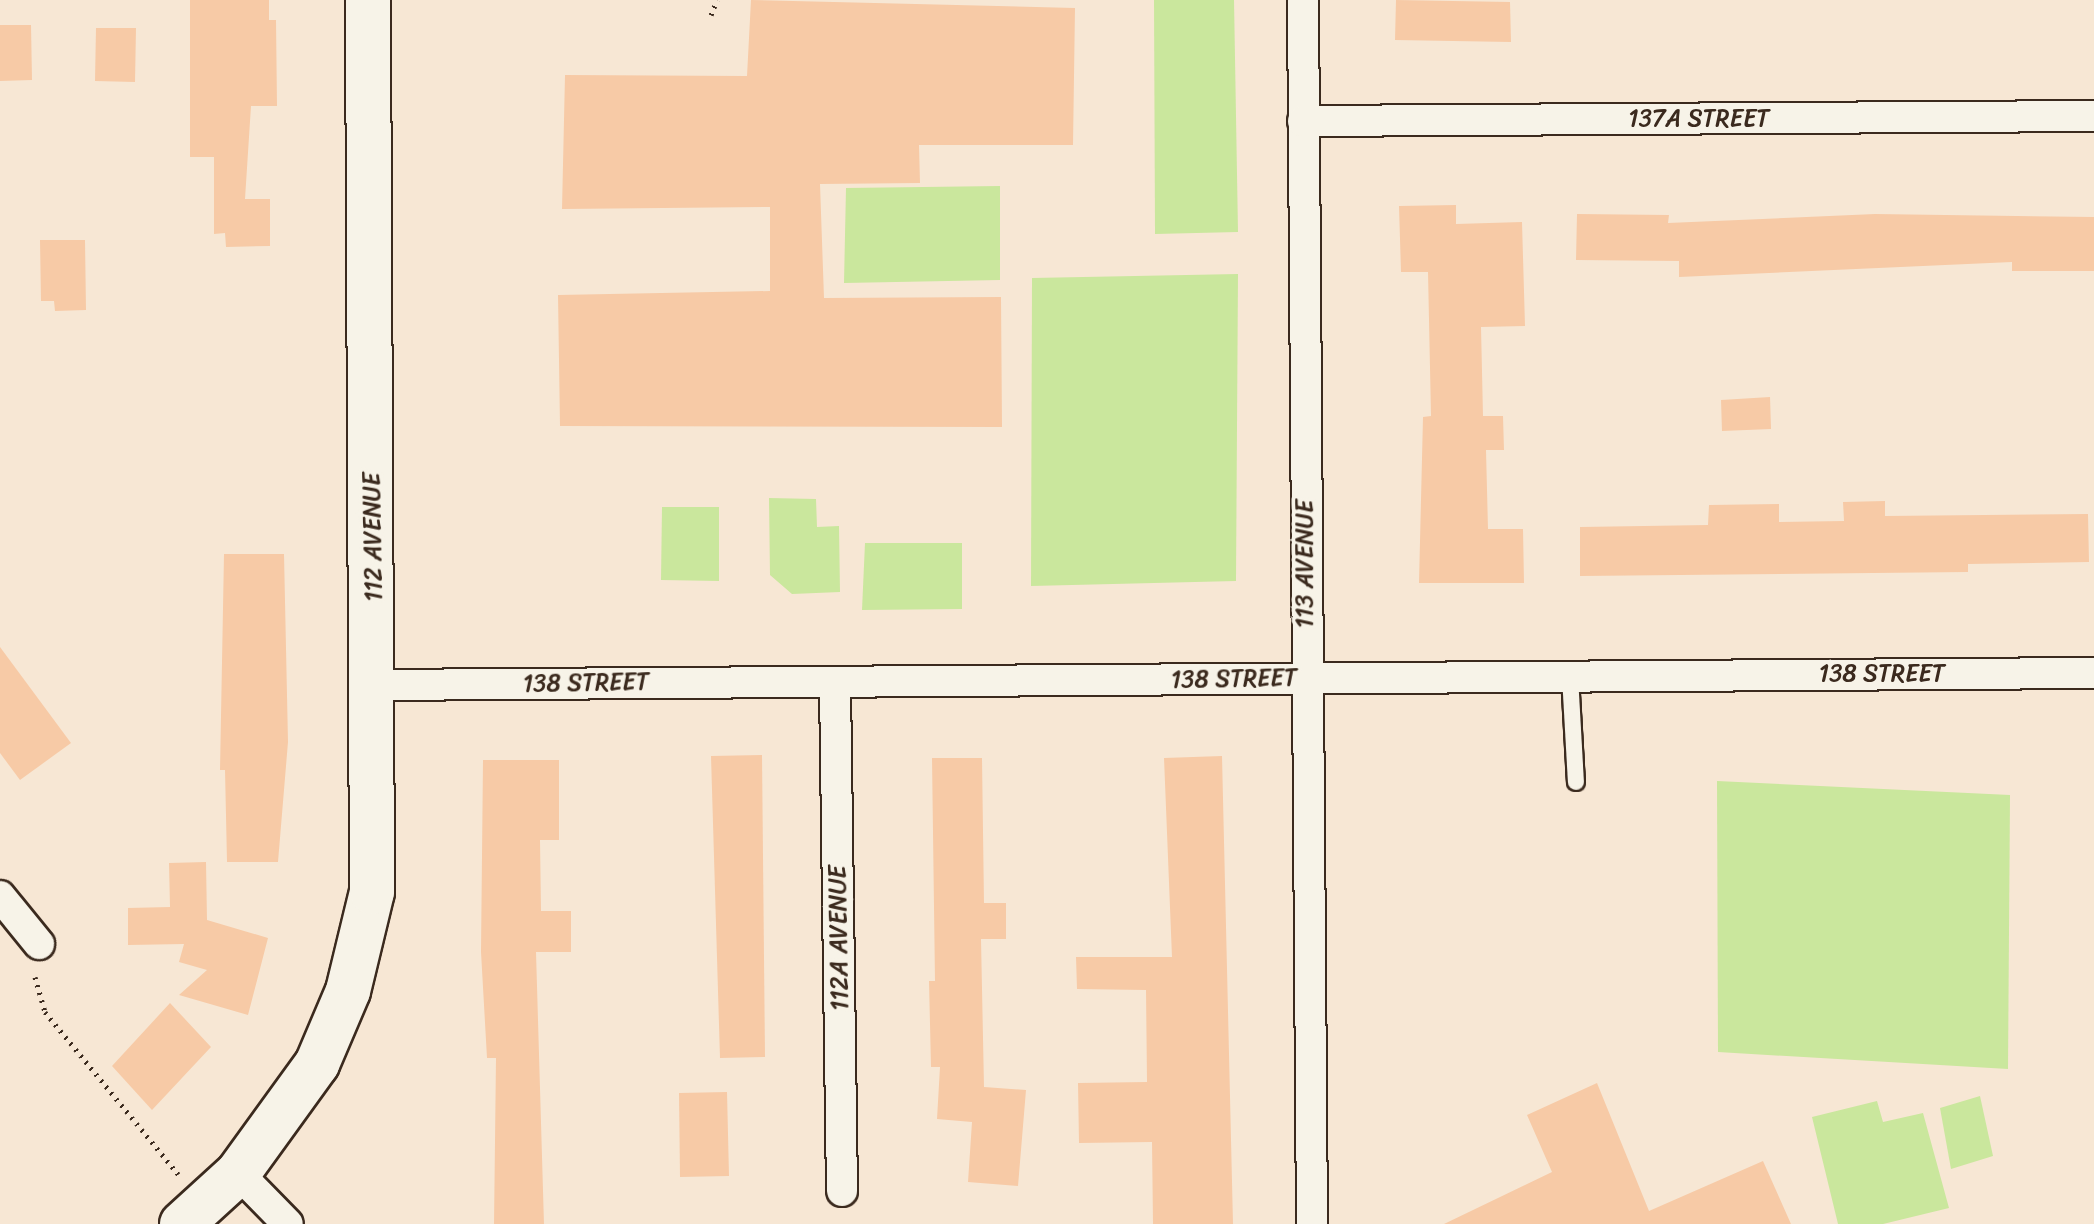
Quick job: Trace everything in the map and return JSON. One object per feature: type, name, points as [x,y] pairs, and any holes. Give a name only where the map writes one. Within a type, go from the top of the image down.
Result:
[{"type":"main road","name":"112 AVENUE","points":[[193,1214],[238,1173],[317,1064],[348,991],[372,892],[374,685],[368,0]]},
{"type":"street","name":"113 AVENUE","points":[[1303,0],[1305,678],[1312,1224]]},
{"type":"street","name":"137A STREET","points":[[1303,121],[2094,116]]},
{"type":"street","name":"138 STREET","points":[[374,685],[2094,673]]},
{"type":"street","name":"112A AVENUE","points":[[835,684],[842,1191]]},
{"type":"street","points":[[0,896],[39,944]]},
{"type":"street","points":[[238,1173],[288,1224]]},
{"type":"lane","points":[[1570,676],[1576,782]]},
{"type":"path","points":[[711,15],[717,0]]},
{"type":"path","points":[[35,976],[45,1012],[193,1214]]},
{"type":"green space","points":[[1154,0],[1234,0],[1238,232],[1155,234]]},
{"type":"green space","points":[[1000,186],[1000,280],[844,283],[846,188]]},
{"type":"green space","points":[[1238,274],[1236,581],[1031,586],[1032,278]]},
{"type":"green space","points":[[769,498],[816,499],[817,527],[839,526],[840,592],[792,594],[770,575]]},
{"type":"green space","points":[[662,507],[719,507],[719,581],[661,580]]},
{"type":"green space","points":[[865,543],[962,543],[962,609],[862,610]]},
{"type":"green space","points":[[1717,781],[2010,795],[2008,1069],[1718,1052]]},
{"type":"green space","points":[[1980,1096],[1993,1156],[1951,1169],[1940,1108]]},
{"type":"green space","points":[[1877,1101],[1883,1122],[1923,1113],[1949,1208],[1883,1224],[1838,1224],[1812,1117]]},
{"type":"building","points":[[190,0],[269,0],[269,20],[276,20],[277,106],[251,106],[245,199],[270,199],[270,246],[226,247],[225,233],[214,234],[214,157],[190,157]]},
{"type":"building","points":[[751,0],[1075,8],[1073,145],[919,145],[920,183],[820,184],[824,298],[1001,297],[1002,427],[560,426],[558,295],[770,291],[770,207],[562,209],[565,75],[747,76]]},
{"type":"building","points":[[1396,0],[1510,2],[1511,42],[1395,40]]},
{"type":"building","points":[[0,25],[31,25],[32,80],[0,81]]},
{"type":"building","points":[[96,28],[136,28],[135,82],[95,81]]},
{"type":"building","points":[[1456,205],[1456,224],[1522,222],[1525,326],[1481,327],[1483,416],[1503,416],[1504,450],[1486,450],[1488,529],[1523,529],[1524,583],[1419,583],[1423,417],[1431,416],[1428,272],[1401,272],[1399,206]]},
{"type":"building","points":[[1577,214],[1669,215],[1668,223],[1875,214],[2094,217],[2094,271],[2012,271],[2012,262],[1679,277],[1679,261],[1576,260]]},
{"type":"building","points":[[40,240],[85,240],[86,310],[55,311],[54,301],[41,301]]},
{"type":"building","points":[[1770,397],[1771,429],[1722,431],[1721,400]]},
{"type":"building","points":[[1885,501],[1885,516],[2088,514],[2089,562],[1968,564],[1968,572],[1580,576],[1580,527],[1708,525],[1709,505],[1779,504],[1779,522],[1844,521],[1843,502]]},
{"type":"building","points":[[224,554],[284,554],[288,742],[278,862],[227,862],[225,770],[220,770]]},
{"type":"building","points":[[0,647],[71,743],[20,780],[0,753]]},
{"type":"building","points":[[762,755],[765,1057],[720,1058],[711,756]]},
{"type":"building","points":[[1222,756],[1233,1224],[1153,1224],[1152,1142],[1079,1143],[1078,1083],[1147,1082],[1146,990],[1077,989],[1076,957],[1172,957],[1164,758]]},
{"type":"building","points":[[932,758],[982,758],[984,903],[1006,903],[1006,939],[981,939],[984,1087],[1026,1090],[1018,1186],[968,1182],[972,1122],[937,1119],[940,1067],[931,1067],[929,981],[935,981]]},
{"type":"building","points":[[483,760],[559,760],[559,840],[540,840],[541,911],[571,911],[571,952],[536,952],[544,1224],[494,1224],[496,1058],[487,1058],[481,952]]},
{"type":"building","points":[[206,862],[207,920],[268,938],[248,1015],[179,995],[207,970],[179,962],[184,944],[128,945],[128,908],[170,907],[169,863]]},
{"type":"building","points":[[170,1003],[211,1047],[152,1110],[112,1066]]},
{"type":"building","points":[[1597,1083],[1649,1211],[1763,1161],[1791,1224],[1444,1224],[1552,1172],[1527,1115]]},
{"type":"building","points":[[727,1092],[729,1176],[680,1177],[679,1093]]}]
